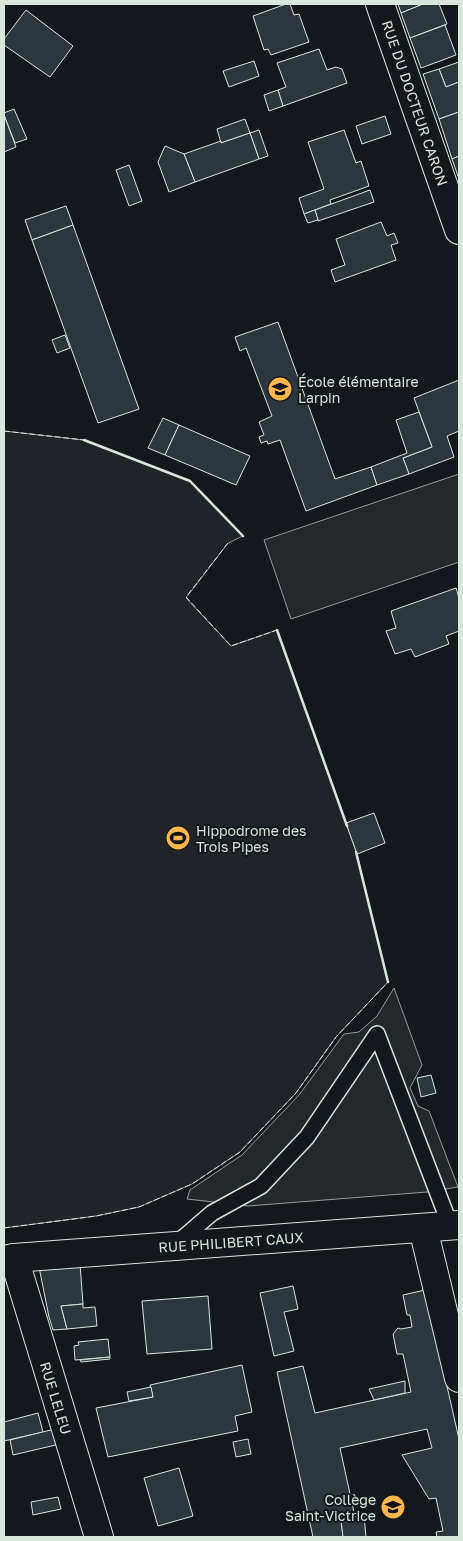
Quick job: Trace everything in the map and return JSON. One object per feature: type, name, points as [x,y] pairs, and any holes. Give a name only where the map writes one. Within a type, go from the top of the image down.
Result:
[{"type":"street","name":"RUE DU DOCTEUR CARON","points":[[380,4],[459,230]]},
{"type":"street","name":"RUE PHILIBERT CAUX","points":[[9,1259],[423,1228],[450,1218]]},
{"type":"street","points":[[423,1228],[459,1378]]},
{"type":"street","name":"RUE LELEU","points":[[9,1259],[99,1537]]},
{"type":"lane","points":[[173,1246],[212,1212],[262,1186],[307,1137],[377,1034],[450,1218]]},
{"type":"shaded area","name":"Hippodrome des Trois Pipes","points":[[4,431],[84,440],[190,481],[243,536],[228,543],[186,598],[231,646],[277,630],[357,854],[388,982],[336,1037],[296,1093],[240,1152],[192,1184],[139,1207],[96,1216],[4,1228]]},
{"type":"shaded area","points":[[459,474],[459,562],[291,619],[264,540]]},
{"type":"shaded area","points":[[394,988],[422,1065],[410,1088],[418,1106],[429,1111],[458,1187],[427,1192],[248,1206],[187,1199],[190,1190],[242,1155],[299,1095],[344,1034],[359,1032],[377,1016]]},
{"type":"building","points":[[290,4],[294,15],[299,14],[309,42],[271,55],[268,49],[264,50],[253,16]]},
{"type":"building","points":[[398,4],[423,4],[401,13]]},
{"type":"building","points":[[423,4],[439,4],[447,24],[410,38],[401,13]]},
{"type":"building","points":[[26,10],[73,46],[50,77],[4,45],[4,39]]},
{"type":"building","points":[[445,25],[456,55],[421,68],[410,38]]},
{"type":"building","points":[[319,49],[327,70],[336,67],[342,69],[347,83],[283,106],[278,90],[286,87],[277,63]]},
{"type":"building","points":[[254,61],[259,76],[229,87],[223,71]]},
{"type":"building","points":[[459,62],[459,82],[446,87],[439,69]]},
{"type":"building","points":[[439,69],[446,87],[459,82],[459,112],[439,119],[423,74]]},
{"type":"building","points":[[278,90],[283,106],[269,111],[264,95]]},
{"type":"building","points":[[14,109],[27,139],[15,143],[4,115],[4,113]]},
{"type":"building","points":[[459,112],[459,156],[452,159],[439,119]]},
{"type":"building","points":[[4,115],[16,147],[4,152]]},
{"type":"building","points":[[385,116],[391,134],[362,144],[356,126]]},
{"type":"building","points":[[245,119],[250,133],[221,143],[217,129]]},
{"type":"building","points":[[259,130],[268,156],[259,159],[250,133]]},
{"type":"building","points":[[344,130],[356,163],[361,161],[369,186],[330,200],[331,204],[304,214],[299,198],[324,189],[308,142]]},
{"type":"building","points":[[250,133],[259,159],[195,182],[184,154]]},
{"type":"building","points":[[165,146],[184,154],[195,182],[169,192],[158,162]]},
{"type":"building","points":[[459,156],[459,179],[452,159]]},
{"type":"building","points":[[129,165],[142,201],[129,206],[116,170]]},
{"type":"building","points":[[370,190],[374,202],[318,221],[315,210]]},
{"type":"building","points":[[66,206],[73,225],[32,240],[25,220]]},
{"type":"building","points":[[315,210],[318,220],[308,223],[304,214]]},
{"type":"building","points":[[381,222],[387,236],[394,233],[398,243],[391,245],[396,260],[335,282],[331,270],[345,265],[336,239]]},
{"type":"building","points":[[73,225],[139,409],[98,423],[32,240]]},
{"type":"building","points":[[278,322],[335,479],[371,467],[377,485],[306,511],[280,440],[268,444],[267,441],[261,443],[259,437],[264,435],[259,422],[272,416],[246,348],[240,351],[235,337]]},
{"type":"building","points":[[65,335],[70,348],[57,353],[52,340]]},
{"type":"building","points":[[459,380],[459,431],[447,436],[454,457],[409,474],[403,458],[432,447],[414,398]]},
{"type":"building","points":[[419,412],[432,447],[403,458],[409,474],[377,485],[371,467],[407,453],[396,420]]},
{"type":"building","points":[[163,418],[179,425],[165,455],[148,448]]},
{"type":"building","points":[[179,425],[250,456],[236,485],[165,455]]},
{"type":"building","points":[[456,588],[459,598],[459,631],[446,636],[449,644],[415,657],[411,649],[395,654],[386,631],[396,628],[391,611]]},
{"type":"building","points":[[374,813],[385,843],[357,854],[346,823]]},
{"type":"building","points":[[431,1075],[436,1093],[421,1097],[417,1078]]},
{"type":"building","points":[[80,1264],[83,1304],[61,1306],[67,1329],[53,1330],[39,1267]]},
{"type":"building","points":[[293,1286],[298,1309],[284,1312],[294,1351],[274,1356],[260,1293]]},
{"type":"building","points":[[425,1290],[459,1439],[459,1537],[437,1537],[436,1532],[443,1531],[436,1498],[429,1499],[402,1455],[432,1448],[427,1429],[340,1448],[355,1517],[341,1520],[343,1537],[313,1537],[277,1372],[303,1366],[315,1413],[411,1392],[403,1354],[397,1354],[393,1334],[398,1328],[412,1327],[410,1315],[407,1315],[403,1295]]},
{"type":"building","points":[[208,1296],[212,1349],[147,1354],[142,1301]]},
{"type":"building","points":[[83,1304],[83,1308],[95,1307],[97,1326],[67,1329],[61,1306]]},
{"type":"building","points":[[108,1339],[110,1357],[75,1360],[74,1346],[79,1345],[78,1342]]},
{"type":"building","points":[[110,1357],[110,1359],[81,1362],[80,1360]]},
{"type":"building","points":[[242,1365],[252,1412],[235,1416],[238,1431],[108,1457],[96,1408],[153,1397],[150,1385]]},
{"type":"building","points":[[405,1381],[405,1393],[374,1400],[369,1389]]},
{"type":"building","points":[[151,1387],[153,1397],[129,1401],[127,1392]]},
{"type":"building","points":[[38,1413],[43,1432],[4,1441],[4,1422]]},
{"type":"building","points":[[55,1429],[60,1444],[13,1455],[10,1440]]},
{"type":"building","points":[[248,1439],[251,1454],[236,1457],[233,1442]]},
{"type":"building","points":[[179,1468],[193,1516],[158,1526],[144,1478]]},
{"type":"building","points":[[58,1497],[61,1509],[33,1515],[31,1502]]},
{"type":"building","points":[[364,1515],[366,1537],[343,1537],[341,1520]]},
{"type":"fence","points":[[4,431],[84,440]]},
{"type":"fence","points":[[228,543],[186,597],[231,646],[277,630]]},
{"type":"fence","points":[[4,1228],[96,1216],[139,1207],[192,1184],[240,1152],[296,1093],[336,1037],[388,982]]},
{"type":"wall","points":[[84,440],[190,481],[243,536]]},
{"type":"wall","points":[[277,630],[347,826]]},
{"type":"wall","points":[[356,852],[388,982]]},
{"type":"place","name":"École élémentaire Larpin","points":[[280,389]]},
{"type":"place","name":"Hippodrome des Trois Pipes","points":[[178,838]]},
{"type":"place","name":"Collège Saint-Victrice","points":[[393,1507]]}]
